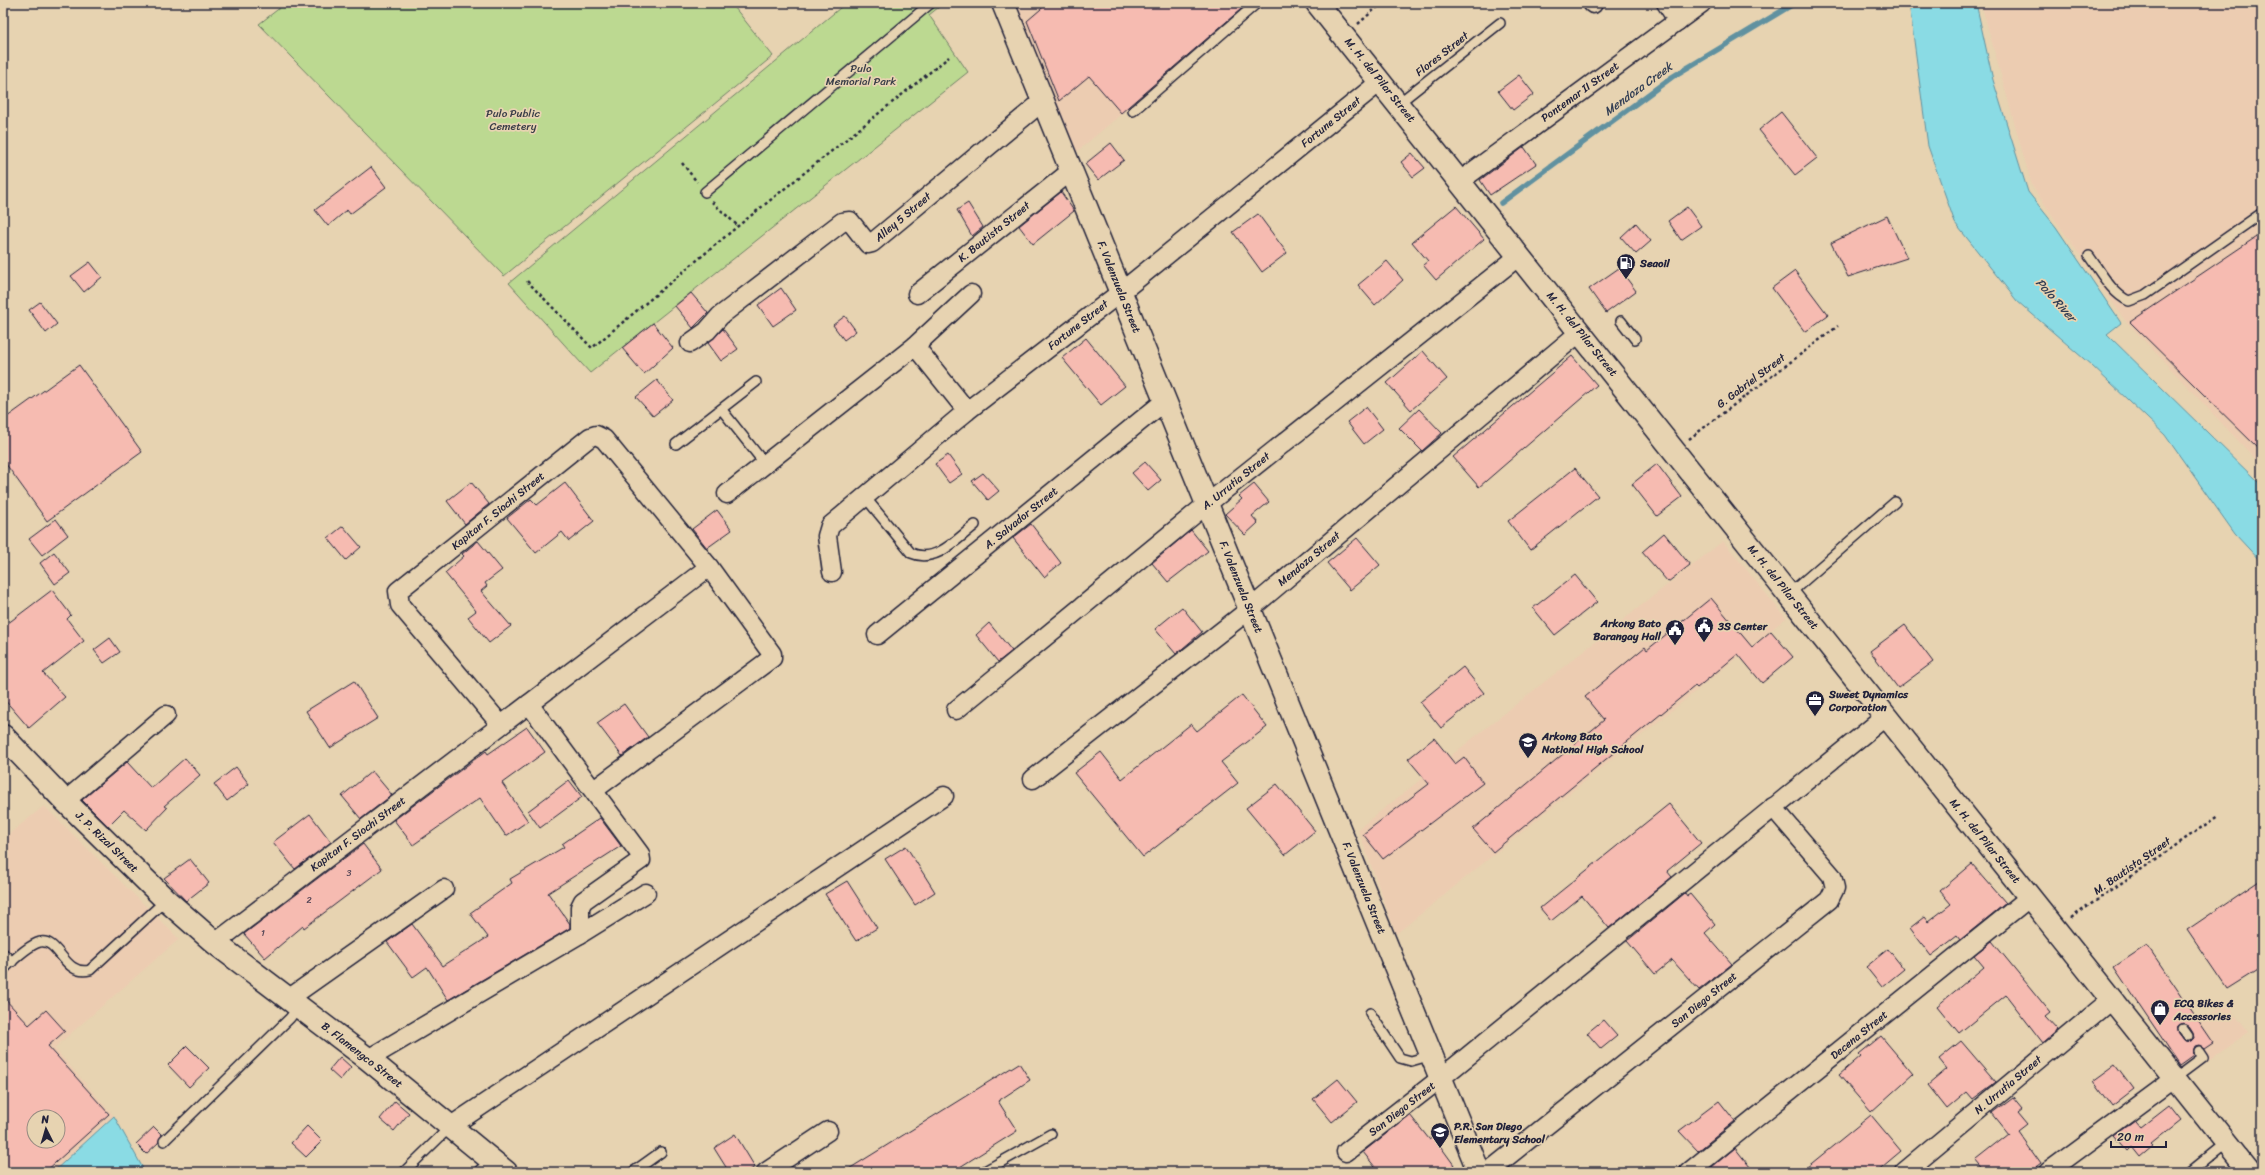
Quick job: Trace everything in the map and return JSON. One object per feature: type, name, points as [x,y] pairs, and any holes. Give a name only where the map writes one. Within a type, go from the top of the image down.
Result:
[{"type":"main road","name":"F. Valenzuela Street","points":[[1003,3],[1479,1172]]},
{"type":"main road","name":"M. H. del Pilar Street","points":[[1317,3],[1399,103],[1519,256],[2249,1172]]},
{"type":"main road","name":"J. P. Rizal Street","points":[[3,736],[65,801],[166,900],[215,943]]},
{"type":"main road","name":"B. Flamengco Street","points":[[215,943],[368,1059],[452,1126],[492,1168]]},
{"type":"street","points":[[1666,3],[1678,21]]},
{"type":"street","name":"Pontemar II Street","points":[[1460,181],[1702,3]]},
{"type":"street","name":"Fortune Street","points":[[832,572],[828,531],[830,526],[967,411],[1121,292],[1381,81]]},
{"type":"street","name":"Alley 5 Street","points":[[690,343],[707,331],[720,316],[842,222],[850,221],[868,244],[872,243],[1043,101]]},
{"type":"street","name":"K. Bautista Street","points":[[917,294],[1072,171]]},
{"type":"street","name":"A. Urrutia Street","points":[[956,710],[1207,504],[1519,256]]},
{"type":"street","points":[[727,494],[915,346],[971,294]]},
{"type":"street","name":"Mendoza Street","points":[[1033,779],[1250,608],[1580,332]]},
{"type":"street","points":[[915,346],[967,411]]},
{"type":"street","name":"A. Salvador Street","points":[[877,635],[1165,401]]},
{"type":"street","name":"Kapitan F. Siochi Street","points":[[501,725],[400,605],[398,592],[590,436],[596,435],[604,439],[709,567],[771,650],[772,658],[594,790]]},
{"type":"street","name":"Kapitan F. Siochi Street","points":[[215,943],[709,567]]},
{"type":"street","points":[[529,704],[594,790],[641,857],[640,860],[583,902],[580,907],[580,934]]},
{"type":"street","points":[[65,801],[166,715]]},
{"type":"street","name":"San Diego Street","points":[[1346,1152],[1441,1078],[1886,716]]},
{"type":"street","points":[[452,1126],[944,796]]},
{"type":"street","name":"San Diego Street","points":[[1488,1172],[1829,900],[1835,888],[1832,876],[1773,807]]},
{"type":"street","points":[[294,1003],[444,889]]},
{"type":"street","points":[[368,1059],[580,934],[646,893]]},
{"type":"street","name":"Decena Street","points":[[1694,1170],[2030,897]]},
{"type":"street","name":"N. Urrutia Street","points":[[1904,1172],[2112,999]]},
{"type":"street","points":[[2048,1172],[2175,1078]]},
{"type":"street","points":[[766,1172],[828,1132]]},
{"type":"lane","points":[[705,192],[931,3]]},
{"type":"lane","points":[[1133,111],[1257,3]]},
{"type":"lane","name":"Flores Street","points":[[1399,103],[1500,23]]},
{"type":"lane","points":[[2089,256],[2123,299],[2129,301],[2145,295],[2262,213]]},
{"type":"lane","points":[[1621,321],[1635,339]]},
{"type":"lane","points":[[676,444],[722,410],[756,382]]},
{"type":"lane","points":[[722,410],[765,464]]},
{"type":"lane","points":[[864,497],[911,553],[918,556],[928,556],[939,552],[975,525]]},
{"type":"lane","points":[[1789,594],[1895,502]]},
{"type":"lane","points":[[3,970],[34,945],[43,942],[50,944],[73,968],[78,971],[90,970],[166,900]]},
{"type":"lane","points":[[3,953],[12,962]]},
{"type":"lane","points":[[164,1141],[284,1024],[294,1003]]},
{"type":"lane","points":[[1370,1013],[1400,1058],[1411,1061],[1432,1055]]},
{"type":"lane","points":[[2175,1078],[2203,1056],[2199,1051]]},
{"type":"lane","points":[[404,1172],[452,1126]]},
{"type":"lane","points":[[983,1172],[1051,1134]]},
{"type":"lane","points":[[2190,1172],[2226,1143]]},
{"type":"lane","points":[[633,1172],[661,1152]]},
{"type":"path","points":[[1344,36],[1382,3]]},
{"type":"path","points":[[527,281],[592,348],[738,226],[949,57]]},
{"type":"path","points":[[682,163],[705,192],[738,226]]},
{"type":"path","name":"G. Gabriel Street","points":[[1674,450],[1838,326]]},
{"type":"path","name":"M. Bautista Street","points":[[2055,929],[2218,816]]},
{"type":"shaded area","points":[[1014,3],[1253,3],[1074,154]]},
{"type":"shaded area","points":[[1981,3],[2262,3],[2262,466],[2124,319],[2032,186]]},
{"type":"shaded area","name":"Arkong Bato National High School","points":[[1723,541],[1786,618],[1396,934],[1358,829]]},
{"type":"shaded area","points":[[44,806],[179,939],[54,1048],[114,1116],[53,1172],[3,1172],[3,839]]},
{"type":"shaded area","points":[[2227,1004],[2249,1032],[2185,1076],[2164,1046]]},
{"type":"green space","name":"Pulo Public Cemetery","points":[[286,3],[731,3],[773,56],[504,276],[259,24]]},
{"type":"green space","name":"Pulo Memorial Park","points":[[846,3],[944,3],[929,15],[968,72],[590,373],[509,283]]},
{"type":"water","name":"Polo River","points":[[1909,3],[1976,3],[1993,80],[2028,192],[2056,227],[2121,323],[2107,334],[2259,483],[2262,483],[2262,563],[2235,534],[2165,435],[2091,365],[2017,301],[1955,223],[1928,146]]},
{"type":"water","points":[[114,1116],[145,1172],[53,1172]]},
{"type":"building","points":[[1048,3],[1248,3],[1121,113],[1089,76],[1059,101],[1027,21]]},
{"type":"building","points":[[1519,75],[1534,94],[1513,110],[1498,91]]},
{"type":"building","points":[[1781,112],[1817,158],[1795,175],[1759,130]]},
{"type":"building","points":[[1111,143],[1124,160],[1098,180],[1085,164]]},
{"type":"building","points":[[1524,147],[1536,164],[1490,195],[1480,180]]},
{"type":"building","points":[[1412,153],[1425,168],[1413,177],[1401,162]]},
{"type":"building","points":[[371,167],[386,187],[350,214],[347,210],[328,226],[315,210]]},
{"type":"building","points":[[1061,192],[1074,211],[1033,244],[1019,226]]},
{"type":"building","points":[[968,203],[983,227],[972,236],[957,210]]},
{"type":"building","points":[[1456,206],[1484,239],[1436,280],[1423,265],[1428,261],[1412,242]]},
{"type":"building","points":[[1687,207],[1701,226],[1681,240],[1668,221]]},
{"type":"building","points":[[1258,214],[1287,253],[1262,272],[1233,232]]},
{"type":"building","points":[[1887,216],[1907,258],[1848,277],[1831,243]]},
{"type":"building","points":[[1636,223],[1651,241],[1636,254],[1621,237]]},
{"type":"building","points":[[2262,233],[2262,452],[2130,322]]},
{"type":"building","points":[[1387,261],[1403,280],[1375,305],[1358,285]]},
{"type":"building","points":[[90,262],[102,277],[84,292],[71,276]]},
{"type":"building","points":[[1619,268],[1636,291],[1606,313],[1589,289]]},
{"type":"building","points":[[1795,271],[1828,315],[1805,332],[1772,288]]},
{"type":"building","points":[[781,288],[796,310],[773,326],[758,305]]},
{"type":"building","points":[[691,293],[708,313],[693,328],[675,306]]},
{"type":"building","points":[[40,302],[57,324],[46,333],[29,310]]},
{"type":"building","points":[[845,316],[856,331],[844,340],[833,325]]},
{"type":"building","points":[[653,323],[673,348],[644,374],[622,348]]},
{"type":"building","points":[[723,329],[738,349],[721,361],[708,343]]},
{"type":"building","points":[[1086,338],[1125,386],[1101,405],[1062,358]]},
{"type":"building","points":[[1423,351],[1447,379],[1411,410],[1387,383]]},
{"type":"building","points":[[1572,356],[1597,385],[1479,487],[1453,457]]},
{"type":"building","points":[[79,365],[142,452],[47,521],[3,460],[3,420]]},
{"type":"building","points":[[657,380],[673,400],[653,416],[636,397]]},
{"type":"building","points":[[1366,407],[1383,429],[1364,444],[1347,422]]},
{"type":"building","points":[[1419,409],[1442,433],[1422,451],[1399,428]]},
{"type":"building","points":[[948,455],[962,474],[949,483],[935,464]]},
{"type":"building","points":[[1145,462],[1161,480],[1148,491],[1132,473]]},
{"type":"building","points":[[1657,464],[1682,497],[1657,516],[1632,484]]},
{"type":"building","points":[[1575,468],[1598,496],[1530,550],[1508,521]]},
{"type":"building","points":[[983,473],[999,491],[988,500],[972,481]]},
{"type":"building","points":[[471,482],[489,504],[465,524],[447,501]]},
{"type":"building","points":[[565,483],[594,521],[569,541],[562,532],[536,553],[507,518],[531,499],[537,505]]},
{"type":"building","points":[[1254,484],[1269,502],[1252,516],[1258,523],[1245,535],[1225,514],[1242,499],[1239,496]]},
{"type":"building","points":[[717,510],[732,530],[707,548],[692,529]]},
{"type":"building","points":[[56,519],[68,535],[42,555],[29,539]]},
{"type":"building","points":[[1031,524],[1061,563],[1044,577],[1013,538]]},
{"type":"building","points":[[343,526],[361,547],[346,560],[328,538]]},
{"type":"building","points":[[1191,530],[1208,551],[1168,582],[1152,563]]},
{"type":"building","points":[[1664,533],[1690,565],[1668,582],[1642,552]]},
{"type":"building","points":[[1357,538],[1380,565],[1350,590],[1327,563]]},
{"type":"building","points":[[478,541],[502,570],[485,583],[487,586],[481,591],[511,626],[489,643],[468,617],[476,611],[445,573],[464,556],[462,554]]},
{"type":"building","points":[[54,552],[70,573],[55,584],[40,563]]},
{"type":"building","points":[[1575,575],[1597,602],[1555,635],[1533,608]]},
{"type":"building","points":[[52,590],[71,615],[67,619],[84,641],[43,673],[65,697],[29,728],[3,698],[3,627]]},
{"type":"building","points":[[1711,598],[1752,647],[1771,631],[1793,657],[1762,683],[1738,654],[1697,688],[1695,686],[1493,852],[1473,829],[1604,720],[1585,697],[1645,647],[1647,650]]},
{"type":"building","points":[[1182,607],[1202,632],[1176,654],[1155,629]]},
{"type":"building","points":[[989,623],[1012,651],[998,662],[976,635]]},
{"type":"building","points":[[1905,625],[1933,662],[1898,688],[1870,651]]},
{"type":"building","points":[[110,638],[120,652],[104,663],[94,650]]},
{"type":"building","points":[[1463,667],[1484,693],[1441,728],[1420,702]]},
{"type":"building","points":[[354,681],[378,718],[330,748],[306,711]]},
{"type":"building","points":[[1242,695],[1267,727],[1221,762],[1238,783],[1143,857],[1074,773],[1101,752],[1122,779],[1191,724],[1197,731]]},
{"type":"building","points":[[624,704],[648,737],[622,756],[597,723]]},
{"type":"building","points":[[527,727],[545,752],[502,783],[528,821],[506,836],[480,798],[413,845],[394,820],[486,751],[488,754]]},
{"type":"building","points":[[1434,738],[1455,764],[1464,757],[1483,783],[1383,859],[1363,834],[1429,784],[1408,759]]},
{"type":"building","points":[[185,758],[200,775],[164,806],[167,808],[146,830],[124,810],[108,826],[82,800],[127,762],[151,788]]},
{"type":"building","points":[[236,767],[249,784],[227,801],[214,784]]},
{"type":"building","points":[[372,771],[392,795],[361,819],[342,796]]},
{"type":"building","points":[[569,780],[582,797],[540,828],[528,811]]},
{"type":"building","points":[[1277,784],[1315,831],[1285,855],[1246,808]]},
{"type":"building","points":[[1669,804],[1701,843],[1667,871],[1672,877],[1609,928],[1582,896],[1551,921],[1540,908]]},
{"type":"building","points":[[310,814],[331,842],[295,869],[273,842]]},
{"type":"building","points":[[600,818],[621,846],[548,893],[570,924],[570,928],[448,1000],[427,967],[413,977],[387,942],[412,924],[443,966],[488,937],[470,913],[512,883],[510,879],[564,847],[562,844]]},
{"type":"building","points":[[363,844],[382,869],[304,928],[303,926],[265,958],[244,934]]},
{"type":"building","points":[[906,846],[935,892],[915,905],[885,859]]},
{"type":"building","points":[[190,859],[209,883],[186,901],[164,878]]},
{"type":"building","points":[[1972,864],[2006,903],[1960,940],[1957,936],[1931,956],[1910,928],[1924,917],[1928,922],[1951,904],[1940,891]]},
{"type":"building","points":[[2262,879],[2262,967],[2227,989],[2187,930]]},
{"type":"building","points":[[847,881],[877,928],[856,941],[825,894]]},
{"type":"building","points":[[1685,893],[1687,896],[1690,894],[1715,924],[1705,933],[1732,964],[1699,990],[1672,960],[1655,974],[1627,941]]},
{"type":"building","points":[[1992,941],[2050,1012],[2045,1016],[2058,1030],[2043,1043],[2006,995],[1959,1033],[1937,1006],[1984,967],[1974,955]]},
{"type":"building","points":[[2147,945],[2213,1042],[2204,1048],[2199,1045],[2195,1046],[2193,1051],[2194,1055],[2180,1065],[2114,967]],"holes":[[[2183,1023],[2188,1025],[2194,1038],[2191,1041],[2185,1041],[2178,1032],[2178,1026]]]},
{"type":"building","points":[[1888,949],[1904,969],[1882,987],[1866,967]]},
{"type":"building","points":[[3,997],[29,1025],[46,1010],[65,1031],[48,1046],[109,1114],[45,1172],[3,1172]]},
{"type":"building","points":[[1603,1020],[1617,1036],[1601,1049],[1587,1033]]},
{"type":"building","points":[[1881,1036],[1913,1074],[1871,1112],[1839,1075],[1861,1056],[1859,1054]]},
{"type":"building","points":[[1961,1041],[1996,1082],[1973,1099],[1967,1092],[1947,1109],[1928,1085],[1947,1069],[1939,1059]]},
{"type":"building","points":[[187,1046],[209,1068],[189,1087],[168,1065]]},
{"type":"building","points":[[340,1057],[351,1067],[340,1080],[329,1070]]},
{"type":"building","points":[[1019,1063],[1030,1080],[998,1101],[1017,1131],[952,1172],[844,1172]]},
{"type":"building","points":[[2115,1065],[2133,1089],[2111,1106],[2093,1081]]},
{"type":"building","points":[[1338,1079],[1357,1102],[1332,1122],[1313,1099]]},
{"type":"building","points":[[2013,1097],[2022,1108],[2017,1112],[2027,1124],[2018,1131],[2041,1163],[2029,1172],[1986,1172],[1976,1160],[2009,1134],[1992,1113]]},
{"type":"building","points":[[395,1101],[409,1113],[394,1131],[380,1119]]},
{"type":"building","points":[[1719,1101],[1735,1121],[1698,1151],[1679,1131]]},
{"type":"building","points":[[2169,1106],[2180,1120],[2151,1143],[2153,1145],[2139,1157],[2131,1147],[2127,1151],[2114,1136],[2136,1120],[2142,1127]]},
{"type":"building","points":[[1410,1115],[1429,1139],[1433,1136],[1454,1165],[1443,1172],[1379,1172],[1363,1152]]},
{"type":"building","points":[[1871,1115],[1901,1151],[1876,1172],[1801,1172]]},
{"type":"building","points":[[307,1126],[322,1141],[306,1157],[291,1143]]},
{"type":"building","points":[[154,1127],[162,1135],[158,1143],[146,1154],[136,1144]]},
{"type":"building","points":[[735,1134],[755,1167],[747,1172],[729,1172],[714,1148]]},
{"type":"building","points":[[1735,1148],[1754,1172],[1716,1172],[1712,1167]]},
{"type":"waterway","name":"Mendoza Creek","points":[[1501,203],[1672,77],[1795,3]]},
{"type":"place","name":"Seaoil","points":[[1626,280]]},
{"type":"place","name":"3S Center","points":[[1704,643]]},
{"type":"place","name":"Arkong Bato Barangay Hall","points":[[1675,646]]},
{"type":"place","name":"Sweet Dynamics Corporation","points":[[1815,717]]},
{"type":"place","name":"Arkong Bato National High School","points":[[1528,759]]},
{"type":"place","name":"ECQ Bikes & Accessories","points":[[2160,1026]]},
{"type":"place","name":"P.R. San Diego Elementary School","points":[[1440,1149]]}]
